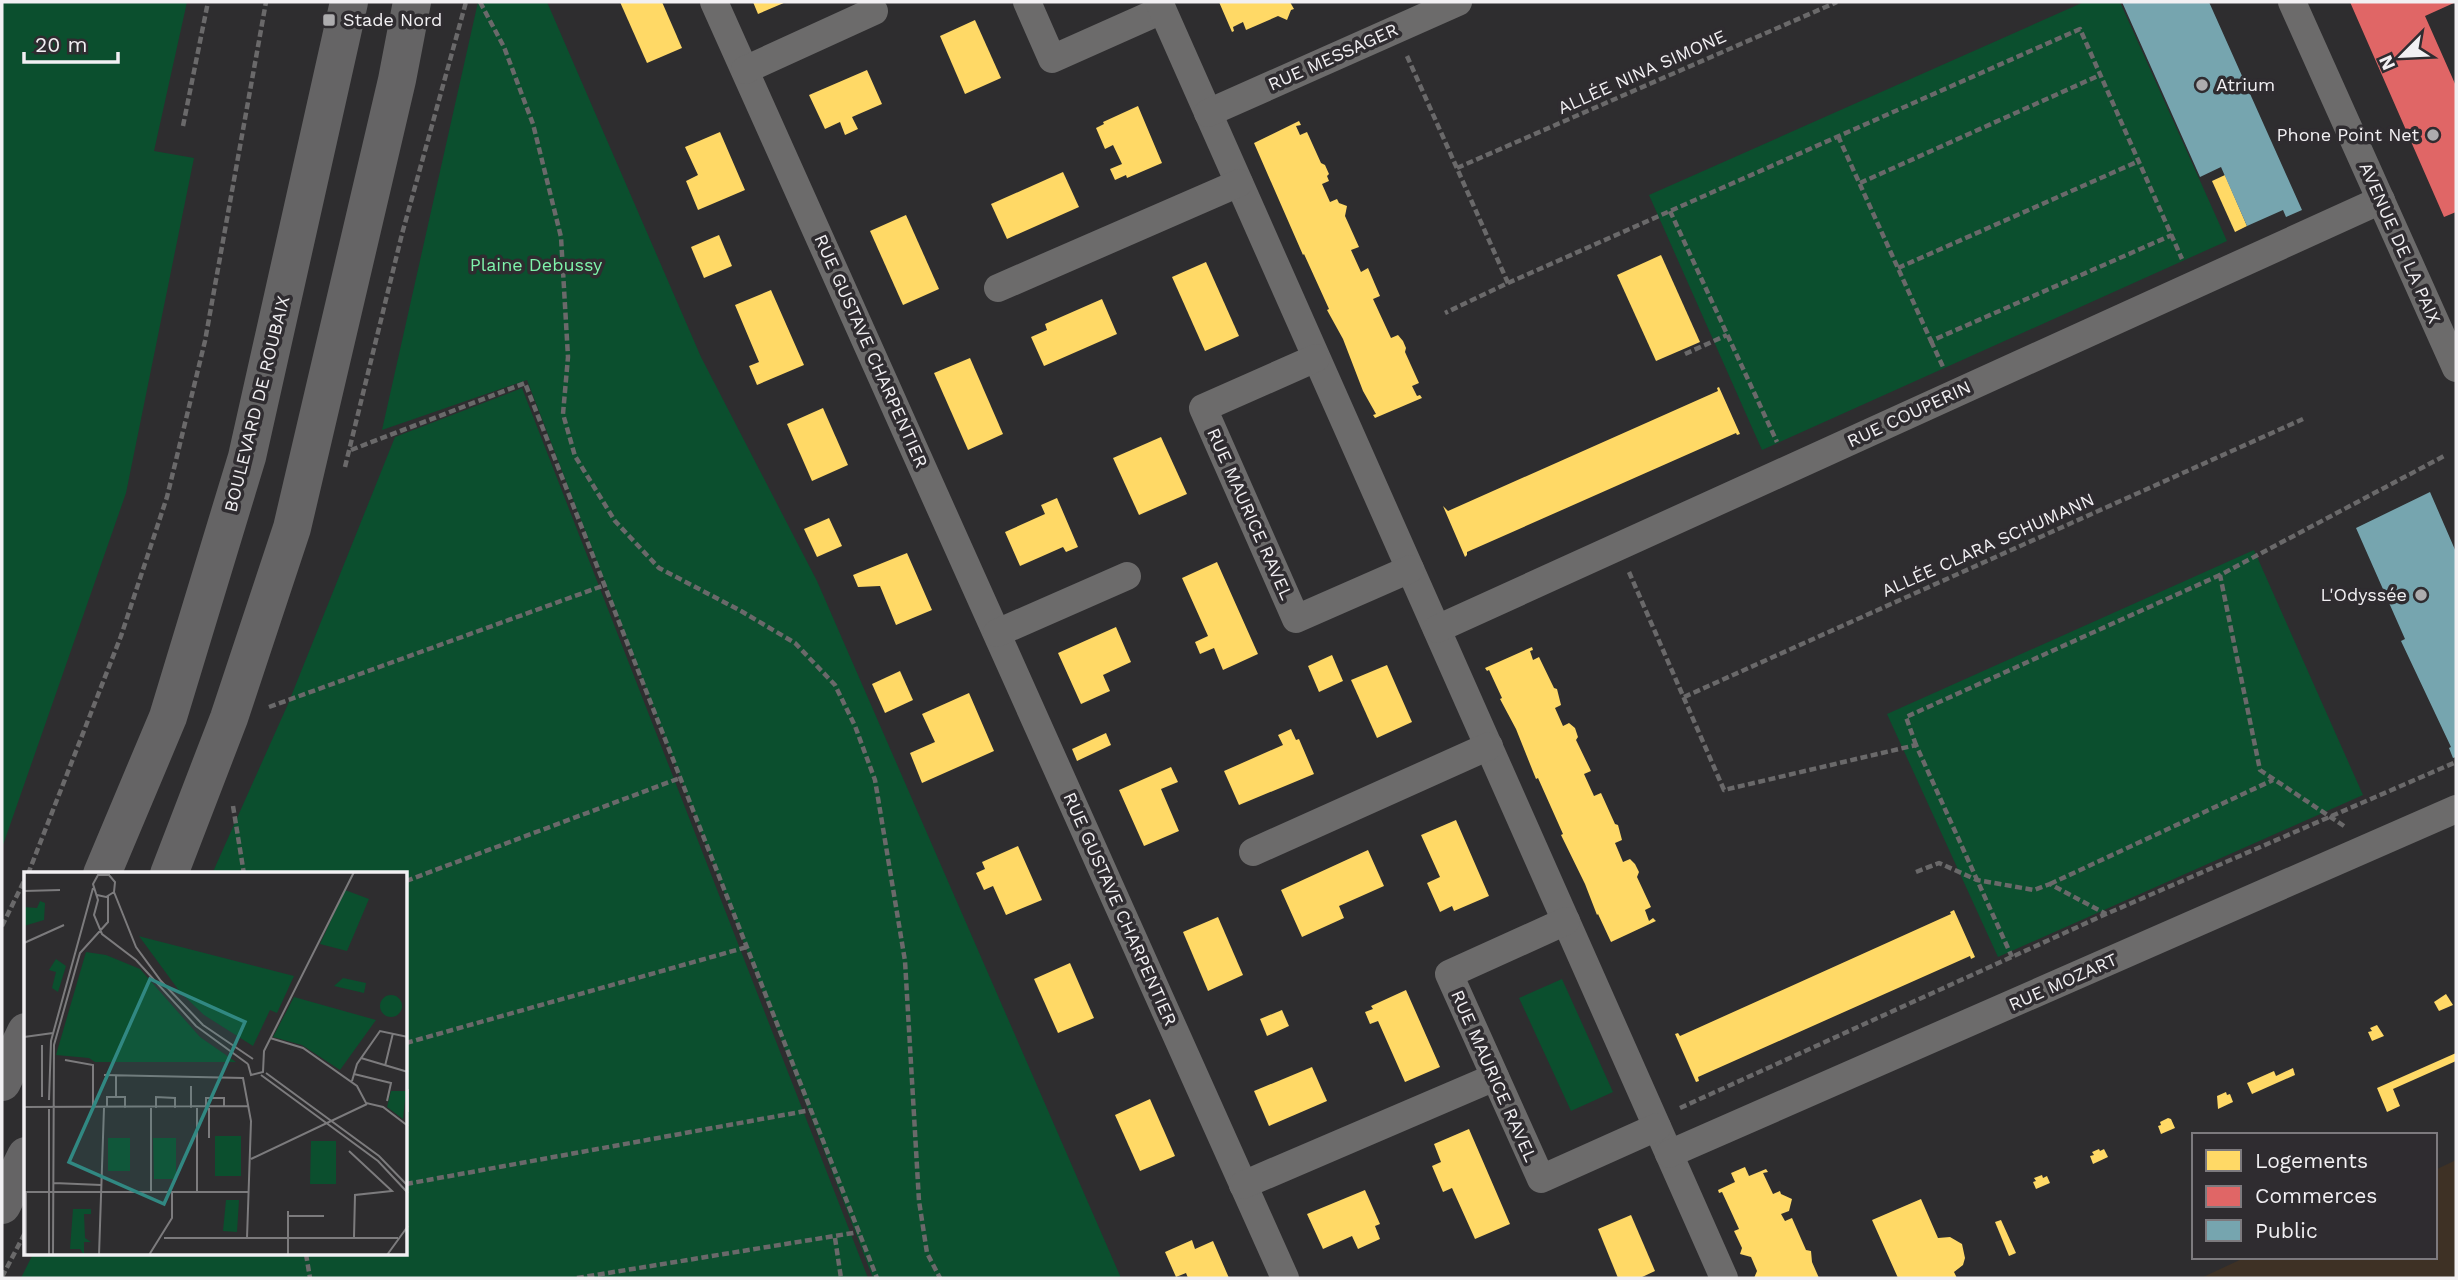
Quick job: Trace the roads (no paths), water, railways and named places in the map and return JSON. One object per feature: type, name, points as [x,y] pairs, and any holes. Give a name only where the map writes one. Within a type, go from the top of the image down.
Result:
[{"type":"main road","name":"BOULEVARD DE ROUBAIX","points":[[103,872],[168,717],[247,457],[349,2]]},
{"type":"main road","points":[[170,872],[229,718],[292,528],[397,80],[412,2]]},
{"type":"main road","points":[[2,1082],[24,1036]]},
{"type":"main road","points":[[2,1205],[24,1160]]},
{"type":"street","name":"RUE GUSTAVE CHARPENTIER","points":[[714,2],[1285,1278]]},
{"type":"street","points":[[1027,2],[1052,59],[1161,6],[1566,921],[1666,1118],[1669,1154],[1724,1278]]},
{"type":"street","name":"RUE MESSAGER","points":[[1208,113],[1458,2]]},
{"type":"street","name":"AVENUE DE LA PAIX","points":[[2292,2],[2456,369]]},
{"type":"street","points":[[745,70],[874,12]]},
{"type":"street","points":[[998,288],[1239,183]]},
{"type":"street","name":"RUE COUPERIN","points":[[1437,629],[2381,200]]},
{"type":"street","name":"RUE MAURICE RAVEL","points":[[1316,358],[1203,408],[1296,619],[1410,569]]},
{"type":"street","points":[[997,633],[1126,576]]},
{"type":"street","points":[[1253,852],[1489,746]]},
{"type":"street","name":"RUE MOZART","points":[[1669,1154],[2456,809]]},
{"type":"street","name":"RUE MAURICE RAVEL","points":[[1566,921],[1449,974],[1541,1179],[1666,1118]]},
{"type":"street","points":[[1244,1185],[1494,1077]]},
{"type":"place","name":"Stade Nord","points":[[329,20]]},
{"type":"place","name":"Atrium","points":[[2202,85]]},
{"type":"place","name":"Phone Point Net","points":[[2433,135]]},
{"type":"place","name":"L'Odyssée","points":[[2421,595]]},
{"type":"park label","name":"Plaine Debussy","points":[[536,265]]}]
